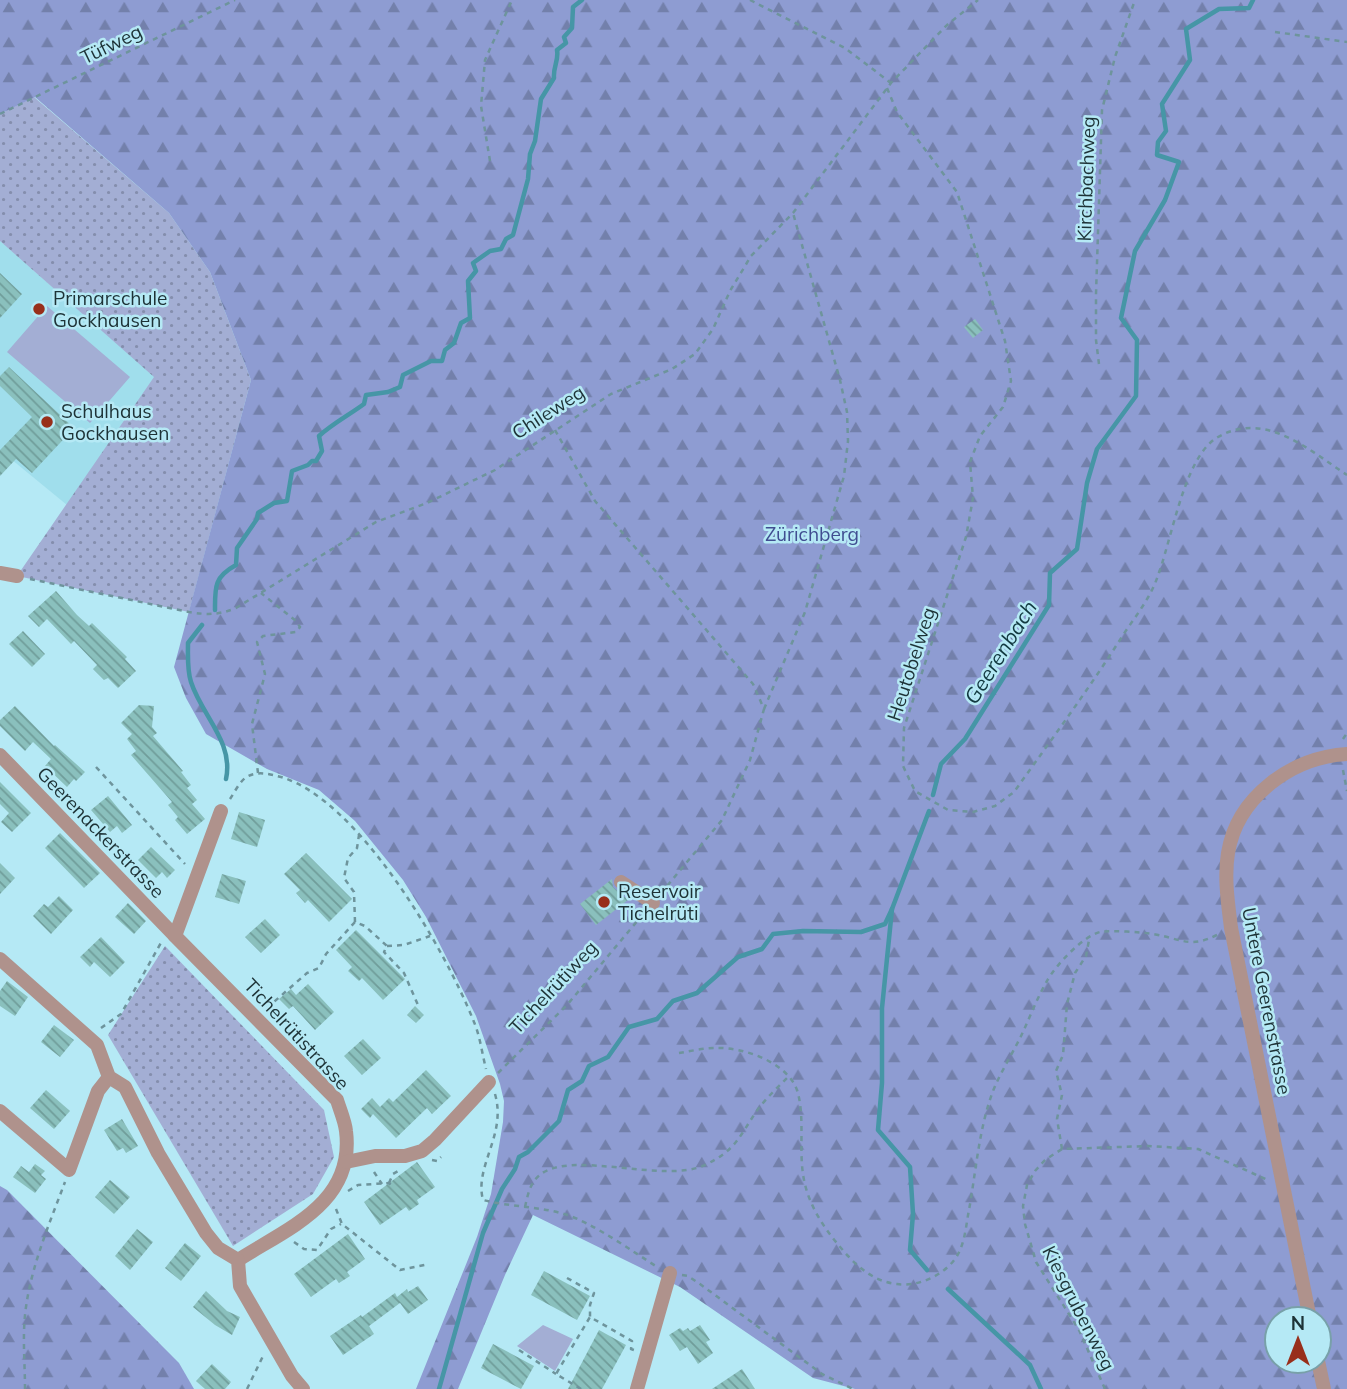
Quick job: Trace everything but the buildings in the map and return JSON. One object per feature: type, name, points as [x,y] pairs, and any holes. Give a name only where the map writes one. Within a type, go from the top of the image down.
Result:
[{"type":"street","points":[[0,573],[17,576]]},
{"type":"street","name":"Untere Geerenstrasse","points":[[1307,1305],[1231,928],[1226,874],[1230,844],[1240,819],[1256,797],[1279,776],[1309,762],[1344,754]]},
{"type":"street","name":"Geerenackerstrasse","points":[[0,755],[172,932]]},
{"type":"street","points":[[172,932],[197,877],[221,811]]},
{"type":"street","points":[[621,882],[653,903]]},
{"type":"street","name":"Tichelrütistrasse","points":[[172,932],[337,1100],[346,1130],[346,1163],[329,1199],[238,1260]]},
{"type":"street","points":[[0,959],[97,1045],[109,1077],[125,1087],[158,1153],[206,1233],[218,1248],[238,1260],[240,1286],[292,1376],[303,1389]]},
{"type":"street","points":[[0,1111],[69,1170],[98,1091],[109,1077]]},
{"type":"street","points":[[346,1163],[375,1156],[405,1156],[422,1151],[489,1082]]},
{"type":"street","points":[[637,1389],[670,1273]]},
{"type":"path","name":"Tüfweg","points":[[0,114],[235,0]]},
{"type":"path","points":[[490,161],[481,106],[485,60],[512,0]]},
{"type":"path","points":[[750,0],[845,48],[891,82]]},
{"type":"path","name":"Chileweg","points":[[17,576],[211,615],[222,614],[376,522],[428,503],[495,470],[611,394],[672,369],[695,355],[713,329],[730,291],[751,257],[793,213],[891,82],[947,25],[978,0]]},
{"type":"path","name":"Kirchbachweg","points":[[1100,364],[1096,340],[1096,293],[1102,110],[1115,57],[1135,0]]},
{"type":"path","points":[[1275,32],[1347,42]]},
{"type":"path","name":"Heutobelweg","points":[[887,88],[897,112],[957,192],[1005,341],[1010,381],[1003,407],[980,436],[970,462],[973,498],[966,537],[904,728],[903,766],[915,791],[948,810],[973,812],[995,806],[1014,792],[1104,666],[1152,590],[1191,472],[1203,452],[1217,437],[1243,427],[1286,434],[1347,475]]},
{"type":"path","name":"Tichelrütiweg","points":[[489,1082],[567,1005],[722,820],[750,760],[764,709],[805,612],[844,476],[848,441],[847,412],[840,380],[793,213]]},
{"type":"path","points":[[555,430],[595,501],[753,684],[764,709]]},
{"type":"path","points":[[258,773],[252,724],[265,674],[257,642],[263,636],[296,632],[300,627],[261,593]]},
{"type":"path","points":[[1344,754],[1347,791]]},
{"type":"path","points":[[96,767],[197,877]]},
{"type":"path","points":[[221,811],[244,779],[258,773],[287,779],[316,794],[347,821],[409,900],[475,1025],[489,1082],[496,1095],[499,1119],[481,1184],[483,1200],[508,1206],[540,1208],[573,1217],[670,1273],[688,1276],[822,1374],[853,1389]]},
{"type":"path","points":[[257,1017],[307,973],[319,968],[326,954],[355,922],[354,892],[344,878],[348,859],[357,848],[359,835]]},
{"type":"path","points":[[355,922],[365,926],[387,946],[404,945],[430,936]]},
{"type":"path","points":[[679,1053],[716,1048],[732,1049],[775,1065],[789,1076],[797,1090],[803,1174],[813,1209],[853,1262],[876,1279],[898,1285],[919,1283],[934,1276],[958,1255],[964,1238],[981,1139],[993,1091],[1048,979],[1067,954],[1099,932],[1152,934],[1190,944],[1209,940],[1231,928]]},
{"type":"path","points":[[89,1036],[121,1014],[172,932]]},
{"type":"path","points":[[1089,939],[1086,956],[1075,973],[1067,1004],[1063,1055],[1056,1071],[1062,1095],[1057,1119],[1062,1149],[1148,1146],[1198,1149],[1283,1187]]},
{"type":"path","points":[[387,946],[384,952],[404,973],[418,1005]]},
{"type":"path","points":[[525,1207],[530,1186],[540,1174],[551,1169],[571,1165],[666,1171],[704,1166],[738,1142],[757,1111],[789,1076]]},
{"type":"path","name":"Kiesgrubenweg","points":[[1062,1149],[1045,1160],[1027,1185],[1023,1206],[1025,1224],[1036,1262],[1079,1330],[1105,1389]]},
{"type":"path","points":[[369,1163],[382,1184]]},
{"type":"path","points":[[25,1389],[24,1322],[29,1290],[41,1247],[69,1170]]},
{"type":"path","points":[[393,1187],[390,1183],[358,1185],[329,1199],[342,1224],[400,1270],[429,1264]]},
{"type":"path","points":[[286,1230],[296,1245],[317,1250],[331,1229],[342,1224]]},
{"type":"path","points":[[556,1374],[590,1317],[594,1293],[567,1278]]},
{"type":"path","points":[[590,1317],[632,1340],[631,1349],[647,1355]]},
{"type":"path","points":[[247,1389],[272,1342]]},
{"type":"path","points":[[519,1350],[581,1389]]},
{"type":"shaded area","points":[[34,97],[169,213],[210,272],[251,380],[189,612],[17,576],[154,377],[0,241],[0,114]]},
{"type":"shaded area","name":"Primarschule Gockhausen","points":[[0,241],[155,377],[67,505],[0,450]]},
{"type":"shaded area","points":[[47,306],[130,377],[90,423],[7,352]]},
{"type":"shaded area","points":[[165,946],[324,1110],[334,1157],[313,1194],[233,1246],[108,1035]]},
{"type":"shaded area","points":[[543,1325],[573,1339],[555,1371],[517,1346]]},
{"type":"green space","name":"Zürichberg","points":[[0,0],[1347,0],[1347,1389],[855,1389],[813,1378],[680,1287],[533,1215],[458,1389],[416,1389],[477,1237],[491,1194],[503,1122],[504,1101],[500,1084],[476,1016],[426,917],[403,880],[355,821],[319,790],[267,769],[206,734],[186,698],[174,667],[251,380],[210,272],[169,213],[35,97],[0,114]]},
{"type":"green space","points":[[0,1186],[179,1363],[194,1389],[0,1389]]},
{"type":"waterway","points":[[215,610],[217,583],[223,574],[236,565],[237,548],[257,519],[258,513],[274,503],[287,501],[292,471],[316,461],[322,451],[319,436],[364,404],[366,395],[388,392],[400,387],[403,375],[431,361],[442,361],[445,350],[454,343],[461,323],[470,318],[468,281],[476,271],[473,263],[490,251],[501,249],[506,239],[513,235],[528,179],[541,99],[554,78],[557,50],[566,43],[564,37],[572,28],[573,7],[582,0]]},
{"type":"waterway","name":"Geerenbach","points":[[933,795],[941,764],[965,739],[1049,605],[1050,573],[1077,549],[1087,483],[1097,449],[1136,396],[1137,340],[1121,318],[1135,251],[1165,200],[1179,162],[1157,155],[1158,142],[1166,131],[1162,104],[1190,60],[1186,29],[1219,9],[1249,8],[1253,0]]},
{"type":"waterway","points":[[202,625],[188,643],[189,673],[196,694],[221,741],[227,766],[226,779]]},
{"type":"waterway","name":"Geerenbach","points":[[927,1270],[910,1250],[913,1214],[910,1167],[878,1130],[882,1083],[882,1008],[892,909],[929,811]]},
{"type":"waterway","points":[[439,1389],[483,1233],[502,1189],[519,1157],[528,1152],[559,1121],[568,1090],[582,1081],[589,1066],[608,1057],[629,1027],[657,1019],[673,1001],[697,993],[738,957],[762,949],[773,934],[803,931],[861,932],[885,924],[892,909]]},
{"type":"waterway","name":"Geerenbach","points":[[948,1289],[1030,1365],[1041,1389]]},
{"type":"place","name":"Primarschule Gockhausen","points":[[39,309]]},
{"type":"place","name":"Schulhaus Gockhausen","points":[[47,422]]},
{"type":"place","name":"Reservoir Tichelrüti","points":[[604,902]]}]
